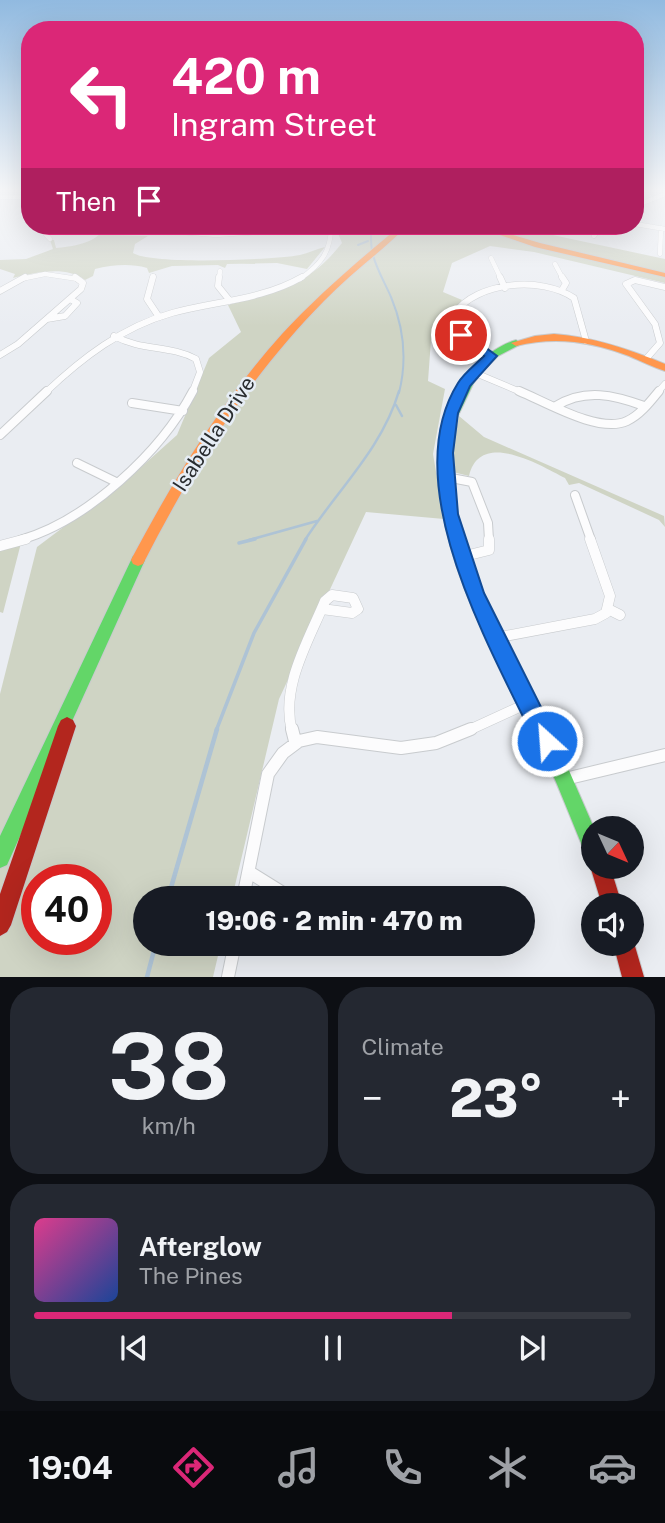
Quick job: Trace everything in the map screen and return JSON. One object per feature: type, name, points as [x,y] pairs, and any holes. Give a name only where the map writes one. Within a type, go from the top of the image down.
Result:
[{"type":"main road","name":"Isabella Drive","points":[[0,858],[150,537],[213,430],[290,329],[360,261],[392,236]]},
{"type":"main road","name":"Isabella Drive","points":[[386,240],[395,236]]},
{"type":"main road","points":[[513,236],[596,258],[665,272]]},
{"type":"main road","points":[[524,236],[665,272]]},
{"type":"main road","points":[[581,818],[565,779],[495,638],[461,557],[450,514],[446,477],[447,432],[457,397],[474,372],[491,356],[508,346],[537,339],[586,341],[646,359],[665,368]]},
{"type":"main road","name":"Isabella Drive","points":[[0,925],[86,670]]},
{"type":"main road","points":[[627,956],[633,977]]},
{"type":"street","points":[[47,236],[50,239]]},
{"type":"street","points":[[0,435],[81,360],[114,336],[159,317],[230,301],[284,285],[323,258],[332,242],[332,236]]},
{"type":"street","points":[[660,254],[662,236]]},
{"type":"street","points":[[491,258],[505,288]]},
{"type":"street","points":[[555,264],[566,283],[562,290]]},
{"type":"street","points":[[220,271],[218,286],[230,301]]},
{"type":"street","points":[[0,291],[22,276],[47,273],[82,280],[83,286],[47,319],[0,355]]},
{"type":"street","points":[[152,276],[147,299],[159,317]]},
{"type":"street","points":[[646,359],[660,343],[659,331],[626,284],[635,280],[665,287]]},
{"type":"street","points":[[491,356],[461,335],[454,314],[457,306],[466,299],[505,288],[541,285],[562,290],[576,300],[586,341]]},
{"type":"street","points":[[47,319],[60,318],[72,311],[77,303],[70,299]]},
{"type":"street","points":[[0,546],[14,542],[65,516],[116,482],[157,447],[183,411],[200,370],[196,359],[185,353],[133,346],[114,336]]},
{"type":"street","points":[[474,372],[593,422],[614,426],[626,424],[665,384]]},
{"type":"street","points":[[555,406],[570,398],[591,395],[617,398],[644,406]]},
{"type":"street","points":[[132,403],[183,411]]},
{"type":"street","points":[[77,463],[116,482]]},
{"type":"street","points":[[446,477],[472,482],[488,523],[489,550],[461,557]]},
{"type":"street","points":[[495,638],[595,619],[608,609],[610,596],[575,495]]},
{"type":"street","points":[[295,741],[288,718],[288,699],[322,609]]},
{"type":"street","points":[[608,609],[620,615]]},
{"type":"street","points":[[246,886],[268,774],[276,758],[295,741],[316,735],[378,746],[423,746],[528,703]]},
{"type":"street","points":[[565,779],[665,755]]},
{"type":"street","points":[[249,872],[272,886]]},
{"type":"street","points":[[228,977],[232,956]]},
{"type":"green space","points":[[148,236],[135,244],[133,253],[163,259],[265,258],[300,255],[325,247],[307,269],[277,263],[227,264],[225,268],[218,265],[172,266],[149,273],[147,268],[121,265],[95,269],[93,276],[85,280],[77,275],[59,271],[13,278],[15,274],[0,269],[0,260],[26,259],[53,249],[50,240],[54,240],[56,248],[76,245],[96,237]]},
{"type":"green space","points":[[339,236],[555,236],[665,259],[665,283],[534,252],[490,246],[452,263],[443,292],[462,300],[452,314],[455,331],[431,340],[428,381],[445,389],[433,454],[444,519],[366,512],[279,699],[235,886],[133,886],[133,956],[218,956],[213,977],[0,977],[0,694],[37,547],[130,477],[177,435],[209,358],[241,332],[228,305],[277,291],[305,278],[342,243]]},
{"type":"green space","points":[[459,416],[484,437],[664,516],[665,527],[659,520],[579,483],[569,485],[565,478],[512,454],[485,455],[475,462],[469,476],[453,472],[452,451]]},
{"type":"green space","points":[[21,543],[3,613],[0,612],[0,546]]},
{"type":"waterway","points":[[371,236],[373,255],[391,297],[401,333],[403,369],[399,393]]},
{"type":"waterway","points":[[358,245],[368,241]]},
{"type":"waterway","points":[[305,540],[382,432],[399,391]]},
{"type":"waterway","points":[[396,405],[402,416]]},
{"type":"waterway","points":[[249,540],[317,521]]},
{"type":"waterway","points":[[239,543],[255,539]]},
{"type":"waterway","points":[[216,731],[254,633],[306,539]]},
{"type":"waterway","points":[[171,886],[217,729]]},
{"type":"waterway","points":[[147,977],[153,956]]},
{"type":"traffic: fast","points":[[516,343],[495,354],[478,370],[468,383],[449,422],[444,465],[449,513],[463,561],[482,610],[581,818]]},
{"type":"traffic: fast","points":[[0,858],[138,560]]},
{"type":"traffic: slow","points":[[138,560],[191,463],[252,377],[321,299],[393,236]]},
{"type":"traffic: slow","points":[[508,236],[665,275]]},
{"type":"traffic: slow","points":[[516,343],[535,338],[573,338],[630,353],[665,368]]},
{"type":"traffic: jam","points":[[0,925],[67,726]]},
{"type":"traffic: jam","points":[[604,879],[608,893]]},
{"type":"traffic: jam","points":[[627,956],[633,977]]},
{"type":"route","points":[[461,335],[491,356],[464,384],[451,413],[445,453],[450,514],[461,557],[475,595],[547,741]]}]
